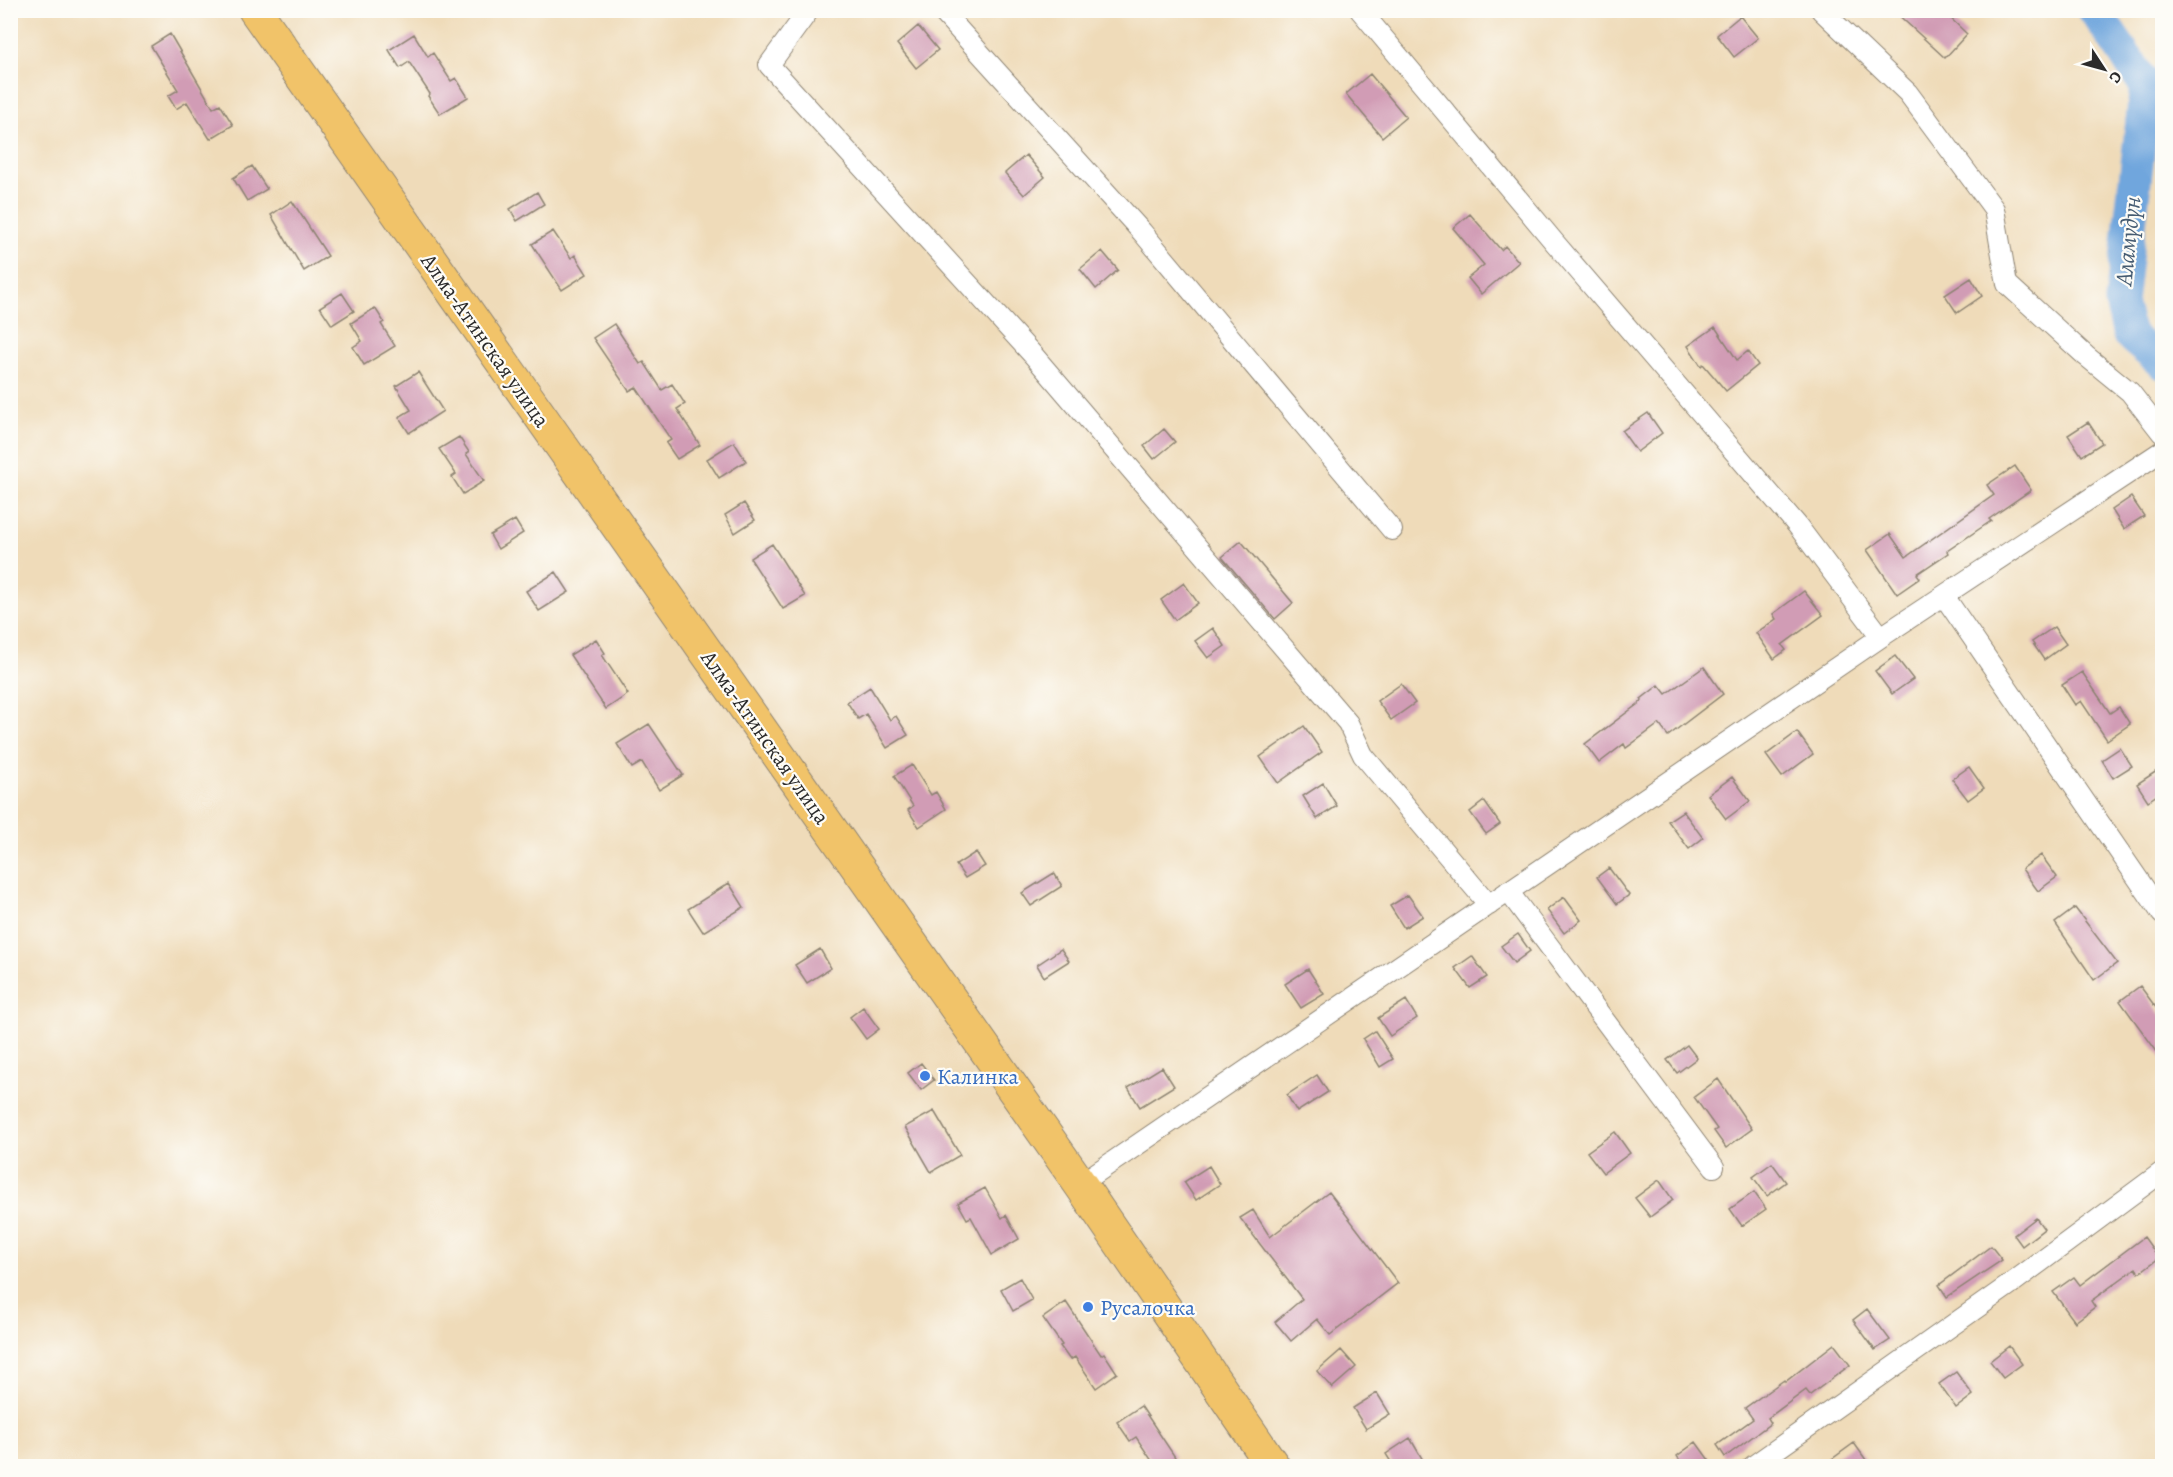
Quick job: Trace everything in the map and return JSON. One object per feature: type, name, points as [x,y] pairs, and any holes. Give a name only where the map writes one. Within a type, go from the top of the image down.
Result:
[{"type":"highway","name":"Алма-Атинская улица","points":[[255,10],[1080,1184],[1273,1467]]},
{"type":"street","points":[[808,10],[769,65],[1034,356],[1348,723],[1363,755],[1490,904]]},
{"type":"street","points":[[941,10],[1142,232],[1392,530]]},
{"type":"street","points":[[1360,10],[1555,243],[1797,525],[1881,637]]},
{"type":"street","points":[[1821,10],[1908,93],[1994,209],[2007,284],[2086,356],[2130,392],[2163,433]]},
{"type":"street","points":[[1080,1184],[1881,637],[2163,451]]},
{"type":"street","points":[[1944,596],[2163,914]]},
{"type":"street","points":[[1508,891],[1714,1167]]},
{"type":"street","points":[[1753,1467],[2163,1173]]},
{"type":"building","points":[[1893,10],[1942,10],[1967,34],[1945,58]]},
{"type":"building","points":[[1740,16],[1758,38],[1734,57],[1717,35]]},
{"type":"building","points":[[918,26],[938,50],[916,68],[897,44]]},
{"type":"building","points":[[170,34],[213,108],[220,104],[233,125],[210,139],[187,102],[176,109],[168,96],[178,90],[151,46]]},
{"type":"building","points":[[414,34],[428,57],[433,53],[451,81],[456,78],[468,97],[440,114],[409,62],[400,68],[389,50]]},
{"type":"building","points":[[1370,74],[1406,117],[1382,137],[1346,94]]},
{"type":"building","points":[[1026,155],[1045,177],[1024,195],[1005,173]]},
{"type":"building","points":[[252,166],[267,189],[247,201],[233,178]]},
{"type":"building","points":[[537,192],[544,204],[517,221],[510,209]]},
{"type":"building","points":[[292,201],[328,256],[304,271],[271,215]]},
{"type":"building","points":[[1470,214],[1501,250],[1505,246],[1519,262],[1481,294],[1468,278],[1484,265],[1453,228]]},
{"type":"building","points":[[553,231],[571,258],[575,255],[587,274],[562,290],[532,244]]},
{"type":"building","points":[[1102,251],[1118,270],[1096,289],[1080,269]]},
{"type":"building","points":[[1971,278],[1982,296],[1957,313],[1945,295]]},
{"type":"building","points":[[342,293],[354,311],[332,325],[320,307]]},
{"type":"building","points":[[375,308],[384,322],[381,324],[395,346],[364,365],[353,347],[362,341],[351,323]]},
{"type":"building","points":[[614,324],[640,364],[644,362],[662,390],[672,384],[685,404],[677,409],[700,445],[677,459],[666,443],[671,440],[636,387],[629,391],[593,338]]},
{"type":"building","points":[[1715,327],[1737,360],[1748,351],[1758,365],[1726,391],[1703,364],[1701,366],[1688,346]]},
{"type":"building","points":[[418,372],[443,411],[409,433],[399,417],[411,410],[396,386]]},
{"type":"building","points":[[1648,413],[1662,433],[1637,452],[1622,431]]},
{"type":"building","points":[[2088,422],[2102,443],[2082,456],[2068,435]]},
{"type":"building","points":[[1164,429],[1175,442],[1154,459],[1144,446]]},
{"type":"building","points":[[459,437],[469,452],[466,454],[484,481],[463,494],[452,477],[456,474],[439,449]]},
{"type":"building","points":[[734,442],[746,461],[719,478],[707,459]]},
{"type":"building","points":[[2015,466],[2031,490],[1917,574],[1920,578],[1897,594],[1867,550],[1890,534],[1906,557],[1994,495],[1987,485]]},
{"type":"building","points":[[2131,497],[2144,516],[2124,529],[2112,510]]},
{"type":"building","points":[[744,503],[755,520],[735,533],[725,515]]},
{"type":"building","points":[[515,520],[523,533],[498,549],[490,535]]},
{"type":"building","points":[[1241,541],[1293,603],[1275,619],[1222,557]]},
{"type":"building","points":[[772,544],[805,596],[783,609],[750,558]]},
{"type":"building","points":[[556,572],[569,592],[539,611],[526,591]]},
{"type":"building","points":[[1184,583],[1198,603],[1175,620],[1161,600]]},
{"type":"building","points":[[1804,591],[1823,615],[1782,645],[1786,650],[1774,659],[1756,633],[1776,619],[1773,614]]},
{"type":"building","points":[[2054,627],[2066,644],[2044,660],[2032,642]]},
{"type":"building","points":[[1213,628],[1225,646],[1208,658],[1195,641]]},
{"type":"building","points":[[596,639],[605,653],[602,655],[628,694],[606,709],[570,655]]},
{"type":"building","points":[[1895,656],[1913,679],[1892,694],[1875,671]]},
{"type":"building","points":[[1704,667],[1723,694],[1668,736],[1659,724],[1626,748],[1624,744],[1599,763],[1585,744],[1642,701],[1641,699],[1659,685],[1666,694]]},
{"type":"building","points":[[2082,672],[2110,713],[2119,707],[2130,724],[2107,740],[2081,701],[2075,705],[2062,685]]},
{"type":"building","points":[[1401,684],[1415,703],[1391,720],[1377,701]]},
{"type":"building","points":[[870,687],[890,720],[896,716],[908,735],[887,748],[866,714],[858,719],[847,702]]},
{"type":"building","points":[[649,724],[683,775],[659,790],[642,762],[632,768],[617,744]]},
{"type":"building","points":[[1304,726],[1322,752],[1278,783],[1260,757]]},
{"type":"building","points":[[1797,732],[1813,754],[1782,777],[1766,755]]},
{"type":"building","points":[[2120,748],[2132,766],[2113,778],[2102,760]]},
{"type":"building","points":[[912,765],[931,795],[936,792],[946,809],[919,827],[908,810],[913,806],[894,776]]},
{"type":"building","points":[[1969,767],[1984,788],[1968,800],[1952,779]]},
{"type":"building","points":[[2163,767],[2163,791],[2148,801],[2137,784]]},
{"type":"building","points":[[1732,777],[1750,801],[1726,819],[1708,795]]},
{"type":"building","points":[[1323,783],[1337,806],[1317,819],[1303,796]]},
{"type":"building","points":[[1484,801],[1500,824],[1486,834],[1470,812]]},
{"type":"building","points":[[1683,811],[1703,838],[1689,849],[1668,821]]},
{"type":"building","points":[[976,852],[985,866],[965,878],[956,865]]},
{"type":"building","points":[[2041,855],[2057,877],[2038,891],[2022,869]]},
{"type":"building","points":[[1609,868],[1629,895],[1617,904],[1597,877]]},
{"type":"building","points":[[1054,873],[1062,886],[1031,906],[1022,893]]},
{"type":"building","points":[[729,883],[744,907],[703,932],[688,909]]},
{"type":"building","points":[[1408,895],[1423,916],[1404,928],[1390,906]]},
{"type":"building","points":[[1564,897],[1581,920],[1564,933],[1547,910]]},
{"type":"building","points":[[2075,908],[2117,963],[2094,980],[2055,923]]},
{"type":"building","points":[[1518,934],[1530,951],[1514,963],[1501,946]]},
{"type":"building","points":[[820,949],[831,968],[807,983],[795,965]]},
{"type":"building","points":[[1061,949],[1069,961],[1044,977],[1037,965]]},
{"type":"building","points":[[1472,956],[1487,977],[1470,988],[1455,968]]},
{"type":"building","points":[[1308,969],[1324,994],[1301,1008],[1285,984]]},
{"type":"building","points":[[2140,986],[2163,1017],[2163,1060],[2120,1001]]},
{"type":"building","points":[[1406,1000],[1417,1018],[1390,1036],[1378,1018]]},
{"type":"building","points":[[863,1007],[879,1029],[866,1039],[850,1017]]},
{"type":"building","points":[[1375,1031],[1393,1059],[1380,1067],[1363,1039]]},
{"type":"building","points":[[1687,1045],[1697,1058],[1677,1073],[1667,1060]]},
{"type":"building","points":[[921,1063],[934,1080],[921,1090],[908,1073]]},
{"type":"building","points":[[1162,1067],[1174,1086],[1140,1107],[1128,1088]]},
{"type":"building","points":[[1317,1075],[1328,1092],[1297,1112],[1287,1095]]},
{"type":"building","points":[[1718,1079],[1752,1129],[1726,1148],[1714,1131],[1717,1129],[1694,1097]]},
{"type":"building","points":[[934,1111],[960,1155],[931,1172],[905,1127]]},
{"type":"building","points":[[1615,1132],[1630,1153],[1603,1173],[1587,1152]]},
{"type":"building","points":[[1772,1163],[1786,1182],[1767,1196],[1753,1177]]},
{"type":"building","points":[[1209,1166],[1220,1184],[1196,1200],[1184,1182]]},
{"type":"building","points":[[1659,1180],[1673,1200],[1650,1217],[1635,1198]]},
{"type":"building","points":[[985,1188],[1002,1218],[1006,1215],[1019,1239],[992,1255],[971,1217],[967,1219],[958,1203]]},
{"type":"building","points":[[1329,1192],[1398,1283],[1330,1335],[1317,1319],[1291,1341],[1275,1322],[1302,1299],[1240,1218],[1253,1210],[1270,1237]]},
{"type":"building","points":[[1754,1192],[1766,1209],[1742,1226],[1730,1209]]},
{"type":"building","points":[[2036,1218],[2044,1229],[2022,1246],[2014,1235]]},
{"type":"building","points":[[2144,1237],[2159,1258],[2139,1273],[2136,1268],[2091,1301],[2095,1307],[2075,1322],[2053,1292],[2074,1277],[2080,1285]]},
{"type":"building","points":[[1991,1246],[2002,1260],[1947,1297],[1939,1285]]},
{"type":"building","points":[[1020,1278],[1032,1300],[1013,1311],[1001,1289]]},
{"type":"building","points":[[1066,1302],[1101,1355],[1104,1353],[1117,1373],[1096,1388],[1075,1357],[1070,1360],[1043,1318]]},
{"type":"building","points":[[1867,1309],[1890,1340],[1875,1350],[1853,1320]]},
{"type":"building","points":[[1834,1344],[1850,1365],[1810,1395],[1806,1390],[1768,1418],[1771,1423],[1725,1457],[1717,1445],[1753,1419],[1745,1408],[1784,1380],[1785,1382]]},
{"type":"building","points":[[2009,1346],[2022,1364],[2003,1378],[1990,1361]]},
{"type":"building","points":[[1341,1350],[1356,1367],[1332,1388],[1317,1371]]},
{"type":"building","points":[[1956,1372],[1973,1395],[1956,1408],[1939,1384]]},
{"type":"building","points":[[1377,1393],[1390,1414],[1366,1429],[1353,1408]]},
{"type":"building","points":[[1141,1406],[1175,1457],[1162,1467],[1156,1467],[1136,1437],[1130,1441],[1117,1422]]},
{"type":"building","points":[[1410,1438],[1427,1467],[1394,1467],[1386,1454]]},
{"type":"building","points":[[1696,1442],[1714,1467],[1684,1467],[1677,1456]]},
{"type":"building","points":[[1854,1443],[1871,1467],[1821,1467]]},
{"type":"waterway","name":"Аламүдүн","points":[[2094,10],[2146,86],[2121,302],[2129,335],[2162,363]]},
{"type":"place","name":"Калинка","points":[[925,1076]]},
{"type":"place","name":"Русалочка","points":[[1088,1307]]}]
